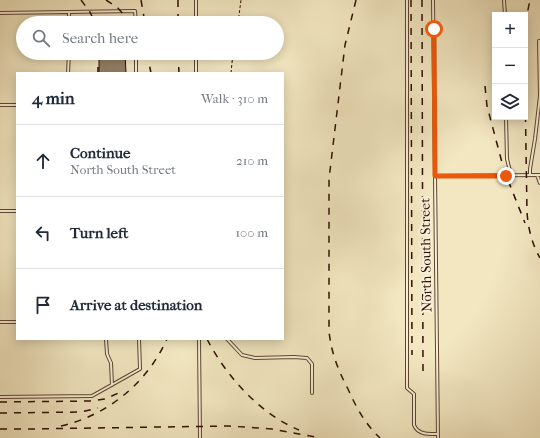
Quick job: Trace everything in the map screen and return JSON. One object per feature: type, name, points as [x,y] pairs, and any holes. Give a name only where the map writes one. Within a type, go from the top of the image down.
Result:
[{"type":"lane","points":[[196,0],[196,16]]},
{"type":"lane","points":[[407,0],[407,388],[414,394],[415,428],[422,433],[438,434]]},
{"type":"lane","name":"North South Street","points":[[433,0],[438,438]]},
{"type":"lane","points":[[504,0],[505,12]]},
{"type":"lane","points":[[0,13],[135,11],[135,16]]},
{"type":"lane","points":[[530,175],[540,96],[540,41]]},
{"type":"lane","points":[[68,72],[69,60]]},
{"type":"lane","points":[[136,60],[136,72]]},
{"type":"lane","points":[[196,60],[196,72]]},
{"type":"lane","points":[[0,105],[16,105]]},
{"type":"lane","points":[[506,120],[507,159],[511,175]]},
{"type":"lane","points":[[435,176],[538,175],[540,183]]},
{"type":"lane","points":[[0,211],[16,211]]},
{"type":"lane","points":[[0,322],[16,322]]},
{"type":"lane","points":[[106,340],[107,354],[111,363],[112,386]]},
{"type":"lane","points":[[0,397],[92,396],[140,370],[139,340]]},
{"type":"lane","points":[[199,340],[200,438]]},
{"type":"lane","points":[[228,340],[242,355],[255,358],[307,358],[312,364],[312,393]]},
{"type":"path","points":[[239,16],[241,0]]},
{"type":"path","points":[[231,72],[233,60]]},
{"type":"building","points":[[99,60],[125,60],[126,72],[99,72]]},
{"type":"railway","points":[[81,0],[92,16]]},
{"type":"railway","points":[[106,0],[117,7],[125,16]]},
{"type":"railway","points":[[141,0],[144,16]]},
{"type":"railway","points":[[178,0],[178,16]]},
{"type":"railway","points":[[356,0],[345,45],[329,179],[329,331],[333,354],[344,382],[361,415],[380,438]]},
{"type":"railway","points":[[411,0],[412,355]]},
{"type":"railway","points":[[422,0],[423,371]]},
{"type":"railway","points":[[528,12],[530,0]]},
{"type":"railway","points":[[98,60],[98,72]]},
{"type":"railway","points":[[148,60],[151,72]]},
{"type":"railway","points":[[178,60],[179,72]]},
{"type":"railway","points":[[485,86],[487,106],[504,170],[525,223]]},
{"type":"railway","points":[[526,120],[527,212],[529,230],[540,258]]},
{"type":"railway","points":[[61,426],[95,414],[124,395],[149,370],[166,340]]},
{"type":"railway","points":[[208,340],[234,380],[258,404],[285,423],[299,430]]},
{"type":"railway","points":[[0,402],[92,401],[105,399],[123,391]]},
{"type":"railway","points":[[0,413],[81,412],[98,408]]},
{"type":"railway","points":[[0,429],[229,426],[272,429],[321,438]]},
{"type":"route","points":[[434,29],[435,176],[506,176]]}]
